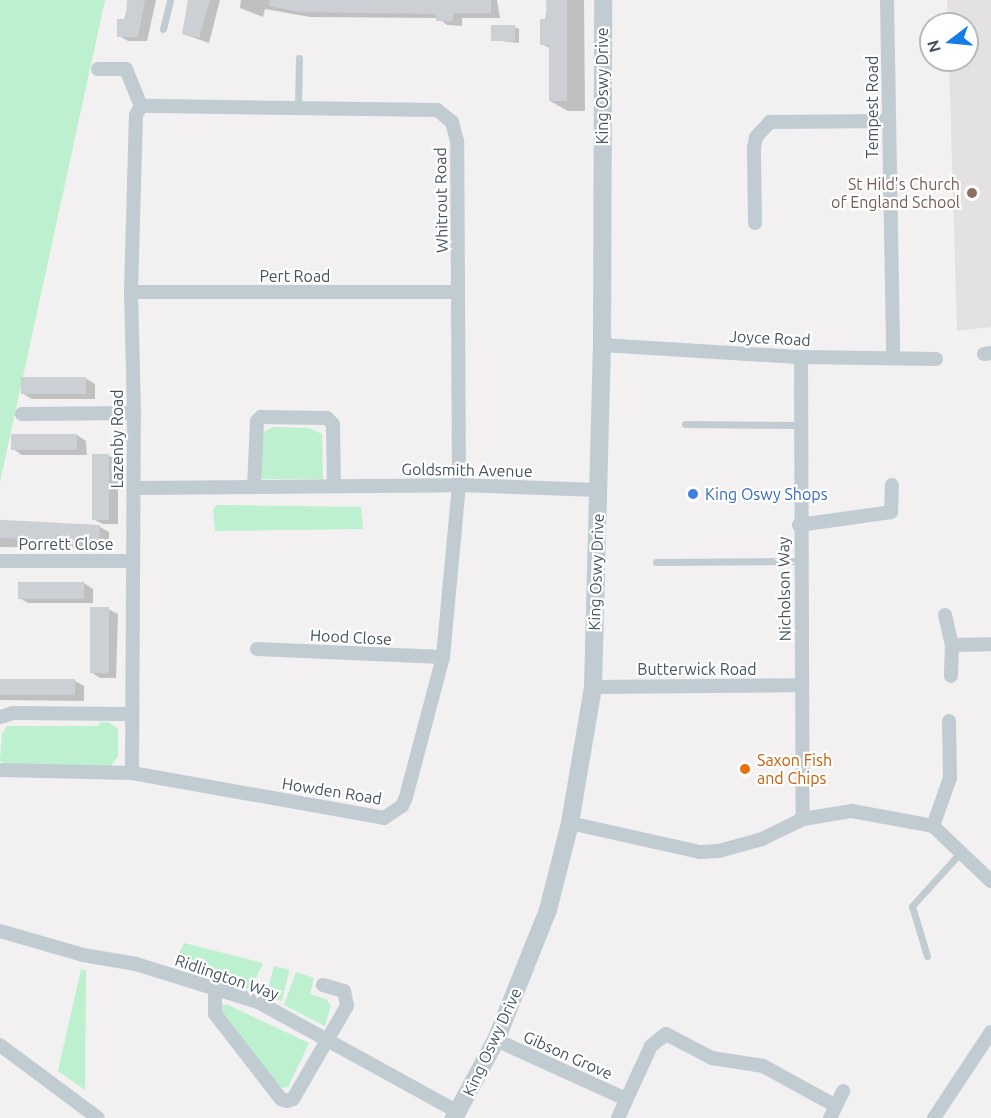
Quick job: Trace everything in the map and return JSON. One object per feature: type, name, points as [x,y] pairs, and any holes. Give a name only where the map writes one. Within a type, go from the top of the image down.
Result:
[{"type":"street","name":"King Oswy Drive","points":[[456,1115],[496,1040],[548,909],[570,823],[592,687],[602,345],[603,0]]},
{"type":"street","name":"Tempest Road","points":[[887,0],[893,357]]},
{"type":"street","points":[[98,69],[126,69],[141,106]]},
{"type":"street","name":"Whitrout Road","points":[[141,106],[437,110],[452,122],[457,141],[459,485]]},
{"type":"street","name":"Lazenby Road","points":[[132,772],[129,714],[134,488],[131,292],[136,115],[141,106]]},
{"type":"street","points":[[755,223],[754,148],[756,137],[770,122],[888,121]]},
{"type":"street","name":"Pert Road","points":[[131,292],[458,292]]},
{"type":"street","name":"Joyce Road","points":[[602,345],[801,357],[936,358]]},
{"type":"street","name":"Nicholson Way","points":[[801,357],[799,525],[803,819]]},
{"type":"street","points":[[22,414],[134,413]]},
{"type":"street","points":[[254,487],[257,421],[261,417],[327,418],[333,424],[334,486]]},
{"type":"street","name":"Goldsmith Avenue","points":[[134,488],[459,485],[599,490]]},
{"type":"street","name":"Howden Road","points":[[0,770],[132,772],[384,818],[402,806],[406,797],[443,657],[459,485]]},
{"type":"street","points":[[799,525],[891,512],[892,485]]},
{"type":"street","name":"Porrett Close","points":[[0,561],[132,561]]},
{"type":"street","points":[[945,615],[952,645],[951,676]]},
{"type":"street","points":[[952,645],[991,644]]},
{"type":"street","name":"Hood Close","points":[[257,649],[443,657]]},
{"type":"street","name":"Butterwick Road","points":[[592,687],[802,685]]},
{"type":"street","points":[[0,717],[14,713],[129,714]]},
{"type":"street","points":[[933,826],[950,778],[949,721]]},
{"type":"street","points":[[570,823],[700,852],[719,851],[762,839],[803,819],[852,811],[933,826],[991,881]]},
{"type":"street","name":"Ridlington Way","points":[[0,931],[215,987],[258,1002],[329,1038],[456,1115]]},
{"type":"street","points":[[215,987],[215,1014],[281,1100],[293,1099],[346,1006],[347,996],[344,991],[323,985]]},
{"type":"street","points":[[934,1118],[991,1032]]},
{"type":"street","points":[[618,1118],[651,1046],[666,1034],[712,1058],[763,1066],[833,1112],[843,1091]]},
{"type":"street","name":"Gibson Grove","points":[[496,1040],[627,1099]]},
{"type":"street","points":[[0,1045],[98,1118]]},
{"type":"lane","points":[[164,29],[170,0]]},
{"type":"lane","points":[[298,108],[299,58]]},
{"type":"lane","points":[[685,424],[800,425]]},
{"type":"lane","points":[[656,562],[801,561]]},
{"type":"lane","points":[[927,956],[912,906],[961,852]]},
{"type":"shaded area","name":"St Hild's Church of England School","points":[[947,0],[991,0],[991,327],[957,331],[949,72],[979,72],[979,12],[948,12]]},
{"type":"green space","points":[[0,0],[105,0],[0,482]]},
{"type":"green space","points":[[273,427],[309,428],[322,434],[323,479],[261,479],[262,433]]},
{"type":"green space","points":[[217,505],[361,507],[363,529],[215,531],[213,509]]},
{"type":"green space","points":[[101,722],[108,722],[118,729],[118,756],[111,766],[7,765],[0,761],[2,734],[7,726],[98,726]]},
{"type":"green space","points":[[184,943],[263,964],[250,990],[173,966]]},
{"type":"green space","points":[[274,966],[290,970],[282,1001],[266,997]]},
{"type":"green space","points":[[81,969],[86,970],[85,1090],[58,1071]]},
{"type":"green space","points":[[296,972],[314,978],[310,994],[326,999],[331,1006],[325,1026],[284,1005]]},
{"type":"green space","points":[[226,1004],[309,1043],[288,1087],[279,1088],[270,1080],[217,1006]]},
{"type":"building","points":[[127,0],[145,0],[138,37],[117,37],[117,19],[126,19]]},
{"type":"building","points":[[188,0],[210,0],[199,38],[182,34]]},
{"type":"building","points":[[270,0],[491,0],[491,13],[453,13],[453,21],[436,21],[436,14],[300,12],[269,6]]},
{"type":"building","points":[[546,0],[567,0],[567,101],[549,101],[549,45],[540,45],[540,19],[547,19]]},
{"type":"building","points":[[491,25],[515,25],[515,41],[491,41]]},
{"type":"building","points":[[21,377],[86,377],[86,394],[21,394]]},
{"type":"building","points":[[11,434],[77,434],[77,450],[11,450]]},
{"type":"building","points":[[92,454],[109,454],[109,520],[92,520]]},
{"type":"building","points":[[0,520],[100,525],[99,543],[0,538]]},
{"type":"building","points":[[18,582],[84,582],[84,599],[18,599]]},
{"type":"building","points":[[90,607],[109,607],[109,673],[90,673]]},
{"type":"building","points":[[0,679],[75,679],[75,695],[0,695]]},
{"type":"place","name":"St Hild's Church of England School","points":[[972,193]]},
{"type":"place","name":"King Oswy Shops","points":[[693,494]]},
{"type":"place","name":"Saxon Fish and Chips","points":[[745,769]]}]
